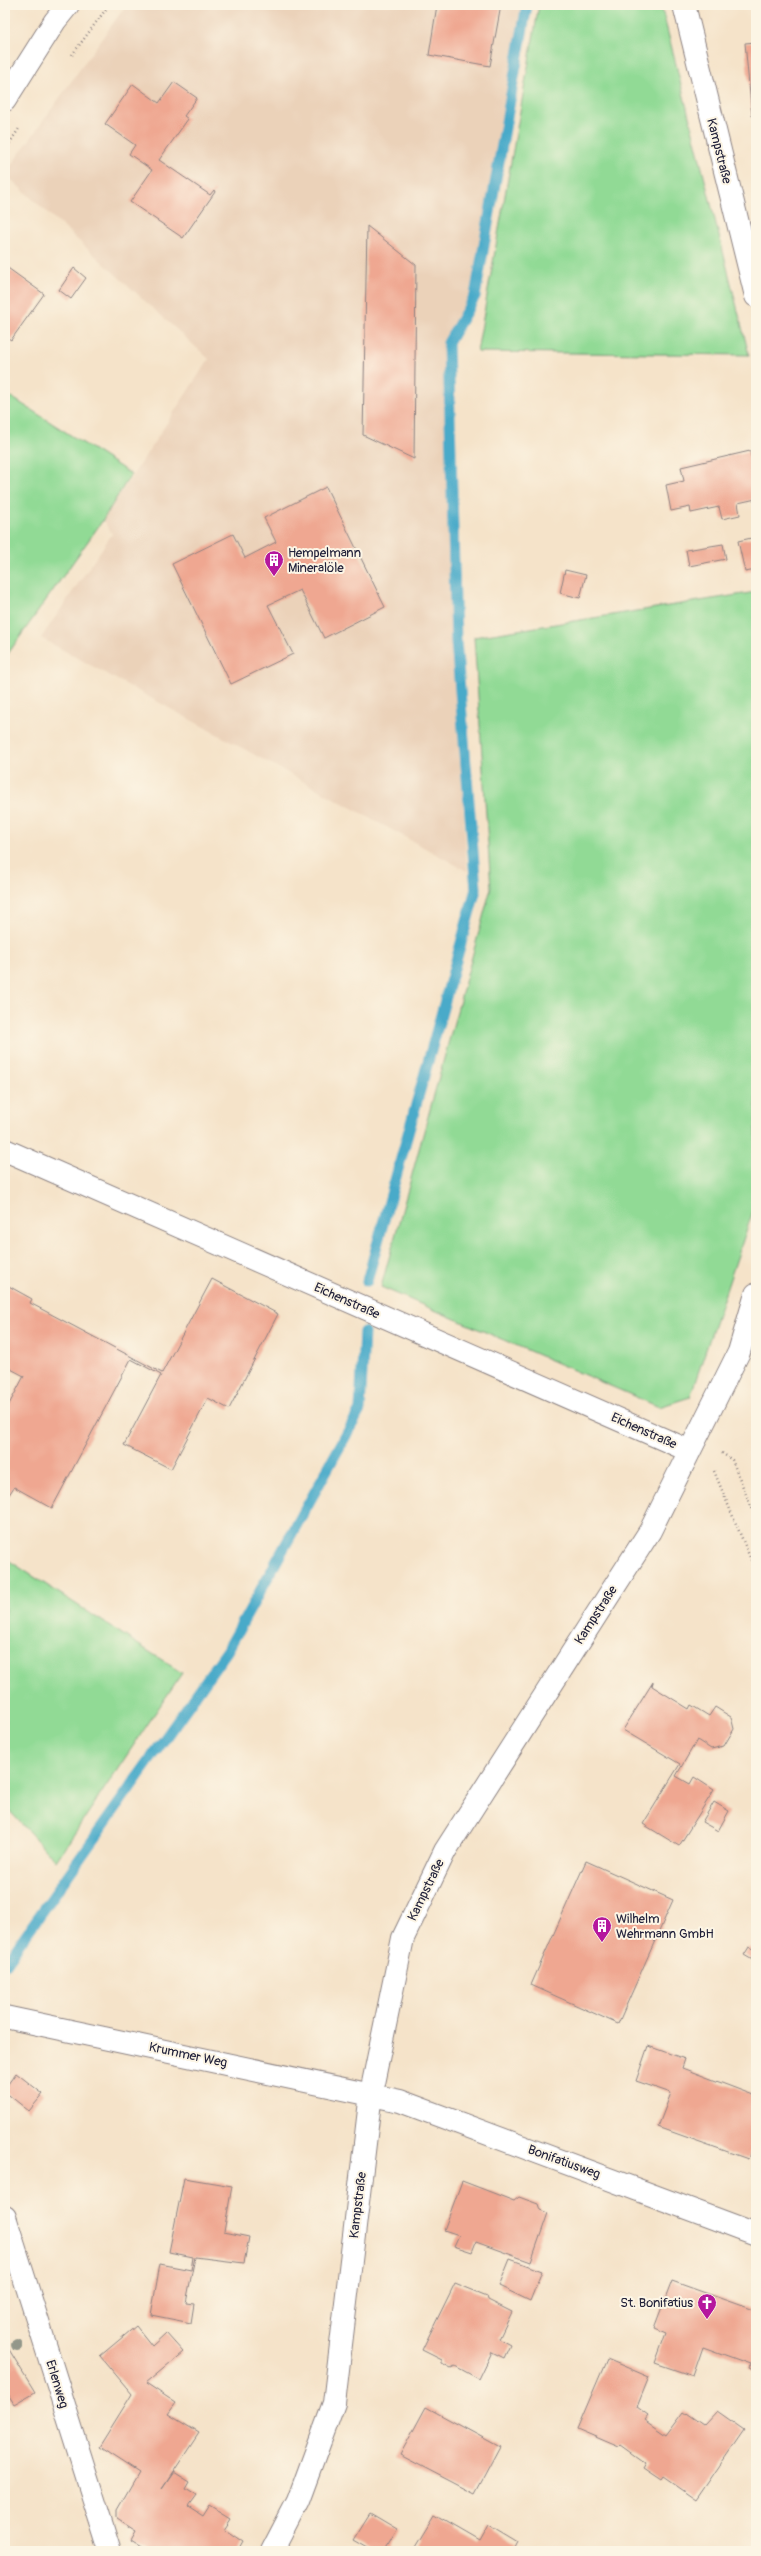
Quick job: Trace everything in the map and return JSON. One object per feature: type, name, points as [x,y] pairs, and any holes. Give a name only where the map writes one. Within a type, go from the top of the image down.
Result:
[{"type":"street","points":[[5,100],[55,21],[68,5]]},
{"type":"street","name":"Kampstraße","points":[[684,5],[756,296]]},
{"type":"street","name":"Eichenstraße","points":[[5,1150],[690,1451]]},
{"type":"street","name":"Kampstraße","points":[[272,2551],[298,2501],[334,2403],[371,2093],[403,1938],[445,1851],[650,1531],[739,1352],[756,1294]]},
{"type":"street","name":"Krummer Weg","points":[[5,2017],[371,2093]]},
{"type":"street","name":"Bonifatiusweg","points":[[371,2093],[400,2101],[756,2234]]},
{"type":"street","name":"Erlenweg","points":[[5,2218],[110,2551]]},
{"type":"path","points":[[690,1451],[713,1468],[756,1572]]},
{"type":"path","points":[[709,1475],[720,1451],[732,1460],[756,1519]]},
{"type":"shaded area","points":[[126,5],[523,5],[472,293],[445,343],[453,639],[467,871],[41,638],[112,534],[103,520],[209,359],[5,174]]},
{"type":"green space","points":[[539,5],[661,5],[749,355],[477,352]]},
{"type":"green space","points":[[5,393],[131,474],[103,520],[7,655],[5,654]]},
{"type":"green space","points":[[756,592],[756,1202],[690,1397],[659,1407],[381,1287],[491,888],[474,637]]},
{"type":"green space","points":[[5,1558],[182,1673],[56,1861],[5,1806]]},
{"type":"building","points":[[437,5],[501,5],[490,66],[429,55]]},
{"type":"building","points":[[756,42],[756,115],[752,116],[745,43]]},
{"type":"building","points":[[174,82],[197,98],[184,116],[188,119],[159,160],[210,195],[214,190],[215,192],[183,238],[130,202],[152,170],[129,154],[135,145],[105,124],[133,84],[159,103]]},
{"type":"building","points":[[367,226],[416,265],[414,459],[363,435]]},
{"type":"building","points":[[5,266],[44,294],[11,340],[5,336]]},
{"type":"building","points":[[74,268],[86,278],[71,299],[59,290]]},
{"type":"building","points":[[750,451],[756,480],[756,499],[738,503],[740,515],[722,519],[719,507],[691,513],[690,507],[671,511],[666,485],[684,481],[681,467]]},
{"type":"building","name":"Hempelmann Mineralöle","points":[[326,487],[385,607],[324,638],[300,590],[268,605],[293,654],[231,684],[172,564],[233,534],[245,558],[276,542],[264,518]]},
{"type":"building","points":[[756,537],[756,570],[745,572],[738,541]]},
{"type":"building","points":[[723,544],[726,559],[689,566],[686,550]]},
{"type":"building","points":[[565,570],[586,575],[580,598],[560,593]]},
{"type":"building","points":[[212,1279],[278,1314],[229,1409],[208,1398],[171,1469],[124,1445],[161,1375],[131,1359],[52,1508],[14,1487],[5,1501],[5,1412],[24,1376],[5,1366],[5,1284],[32,1299],[30,1303],[162,1373]]},
{"type":"building","points":[[653,1682],[652,1686],[689,1709],[691,1705],[709,1716],[715,1707],[731,1717],[734,1729],[724,1746],[711,1749],[697,1740],[676,1776],[690,1784],[694,1777],[714,1790],[679,1846],[643,1824],[680,1764],[623,1730]]},
{"type":"building","points":[[714,1802],[729,1811],[718,1831],[702,1822]]},
{"type":"building","name":"Wilhelm Wehrmann GmbH","points":[[586,1861],[673,1900],[618,2024],[531,1985]]},
{"type":"building","points":[[749,1947],[756,1951],[756,1962],[744,1955]]},
{"type":"building","points":[[648,2046],[685,2059],[682,2068],[756,2096],[756,2136],[748,2159],[658,2127],[671,2093],[636,2081]]},
{"type":"building","points":[[16,2073],[43,2094],[29,2111],[5,2092],[5,2088]]},
{"type":"building","points":[[184,2178],[232,2186],[224,2232],[249,2237],[244,2263],[195,2257],[186,2303],[194,2304],[191,2323],[151,2315],[160,2264],[191,2270],[193,2257],[169,2252]]},
{"type":"building","points":[[462,2181],[514,2201],[519,2197],[538,2204],[540,2210],[548,2213],[531,2262],[476,2242],[472,2252],[454,2246],[459,2235],[444,2230]]},
{"type":"building","points":[[510,2259],[542,2271],[530,2301],[499,2286]]},
{"type":"building","name":"St. Bonifatius","points":[[672,2281],[756,2311],[756,2372],[748,2368],[750,2364],[703,2347],[693,2376],[655,2363],[666,2333],[654,2328]]},
{"type":"building","points":[[455,2283],[487,2296],[488,2300],[512,2312],[499,2339],[510,2345],[504,2358],[492,2352],[479,2379],[455,2366],[451,2368],[442,2363],[442,2360],[422,2350]]},
{"type":"building","points":[[136,2326],[152,2346],[166,2333],[183,2352],[146,2383],[176,2403],[168,2414],[199,2433],[162,2489],[174,2472],[190,2482],[186,2489],[197,2496],[189,2507],[203,2516],[210,2505],[231,2518],[224,2529],[243,2542],[238,2551],[150,2551],[131,2539],[136,2530],[117,2518],[117,2511],[139,2473],[99,2447],[132,2394],[100,2356]]},
{"type":"building","points":[[5,2343],[35,2392],[14,2404],[5,2389]]},
{"type":"building","points":[[607,2359],[649,2377],[637,2407],[648,2415],[644,2420],[666,2435],[684,2411],[704,2425],[717,2411],[744,2430],[696,2500],[663,2477],[661,2480],[643,2468],[646,2463],[621,2445],[619,2447],[577,2429]]},
{"type":"building","points":[[426,2407],[500,2447],[475,2494],[400,2455]]},
{"type":"building","points":[[370,2513],[397,2529],[384,2551],[372,2551],[353,2540]]},
{"type":"building","points":[[434,2515],[479,2541],[488,2525],[518,2543],[514,2551],[412,2551]]},
{"type":"waterway","points":[[367,1281],[476,889],[456,641],[448,343],[475,296],[527,5]]},
{"type":"waterway","points":[[5,1964],[227,1651],[360,1410],[364,1332]]},
{"type":"place","name":"Hempelmann Mineralöle","points":[[274,577]]},
{"type":"place","name":"Wilhelm Wehrmann GmbH","points":[[602,1943]]},
{"type":"place","name":"St. Bonifatius","points":[[707,2320]]}]
